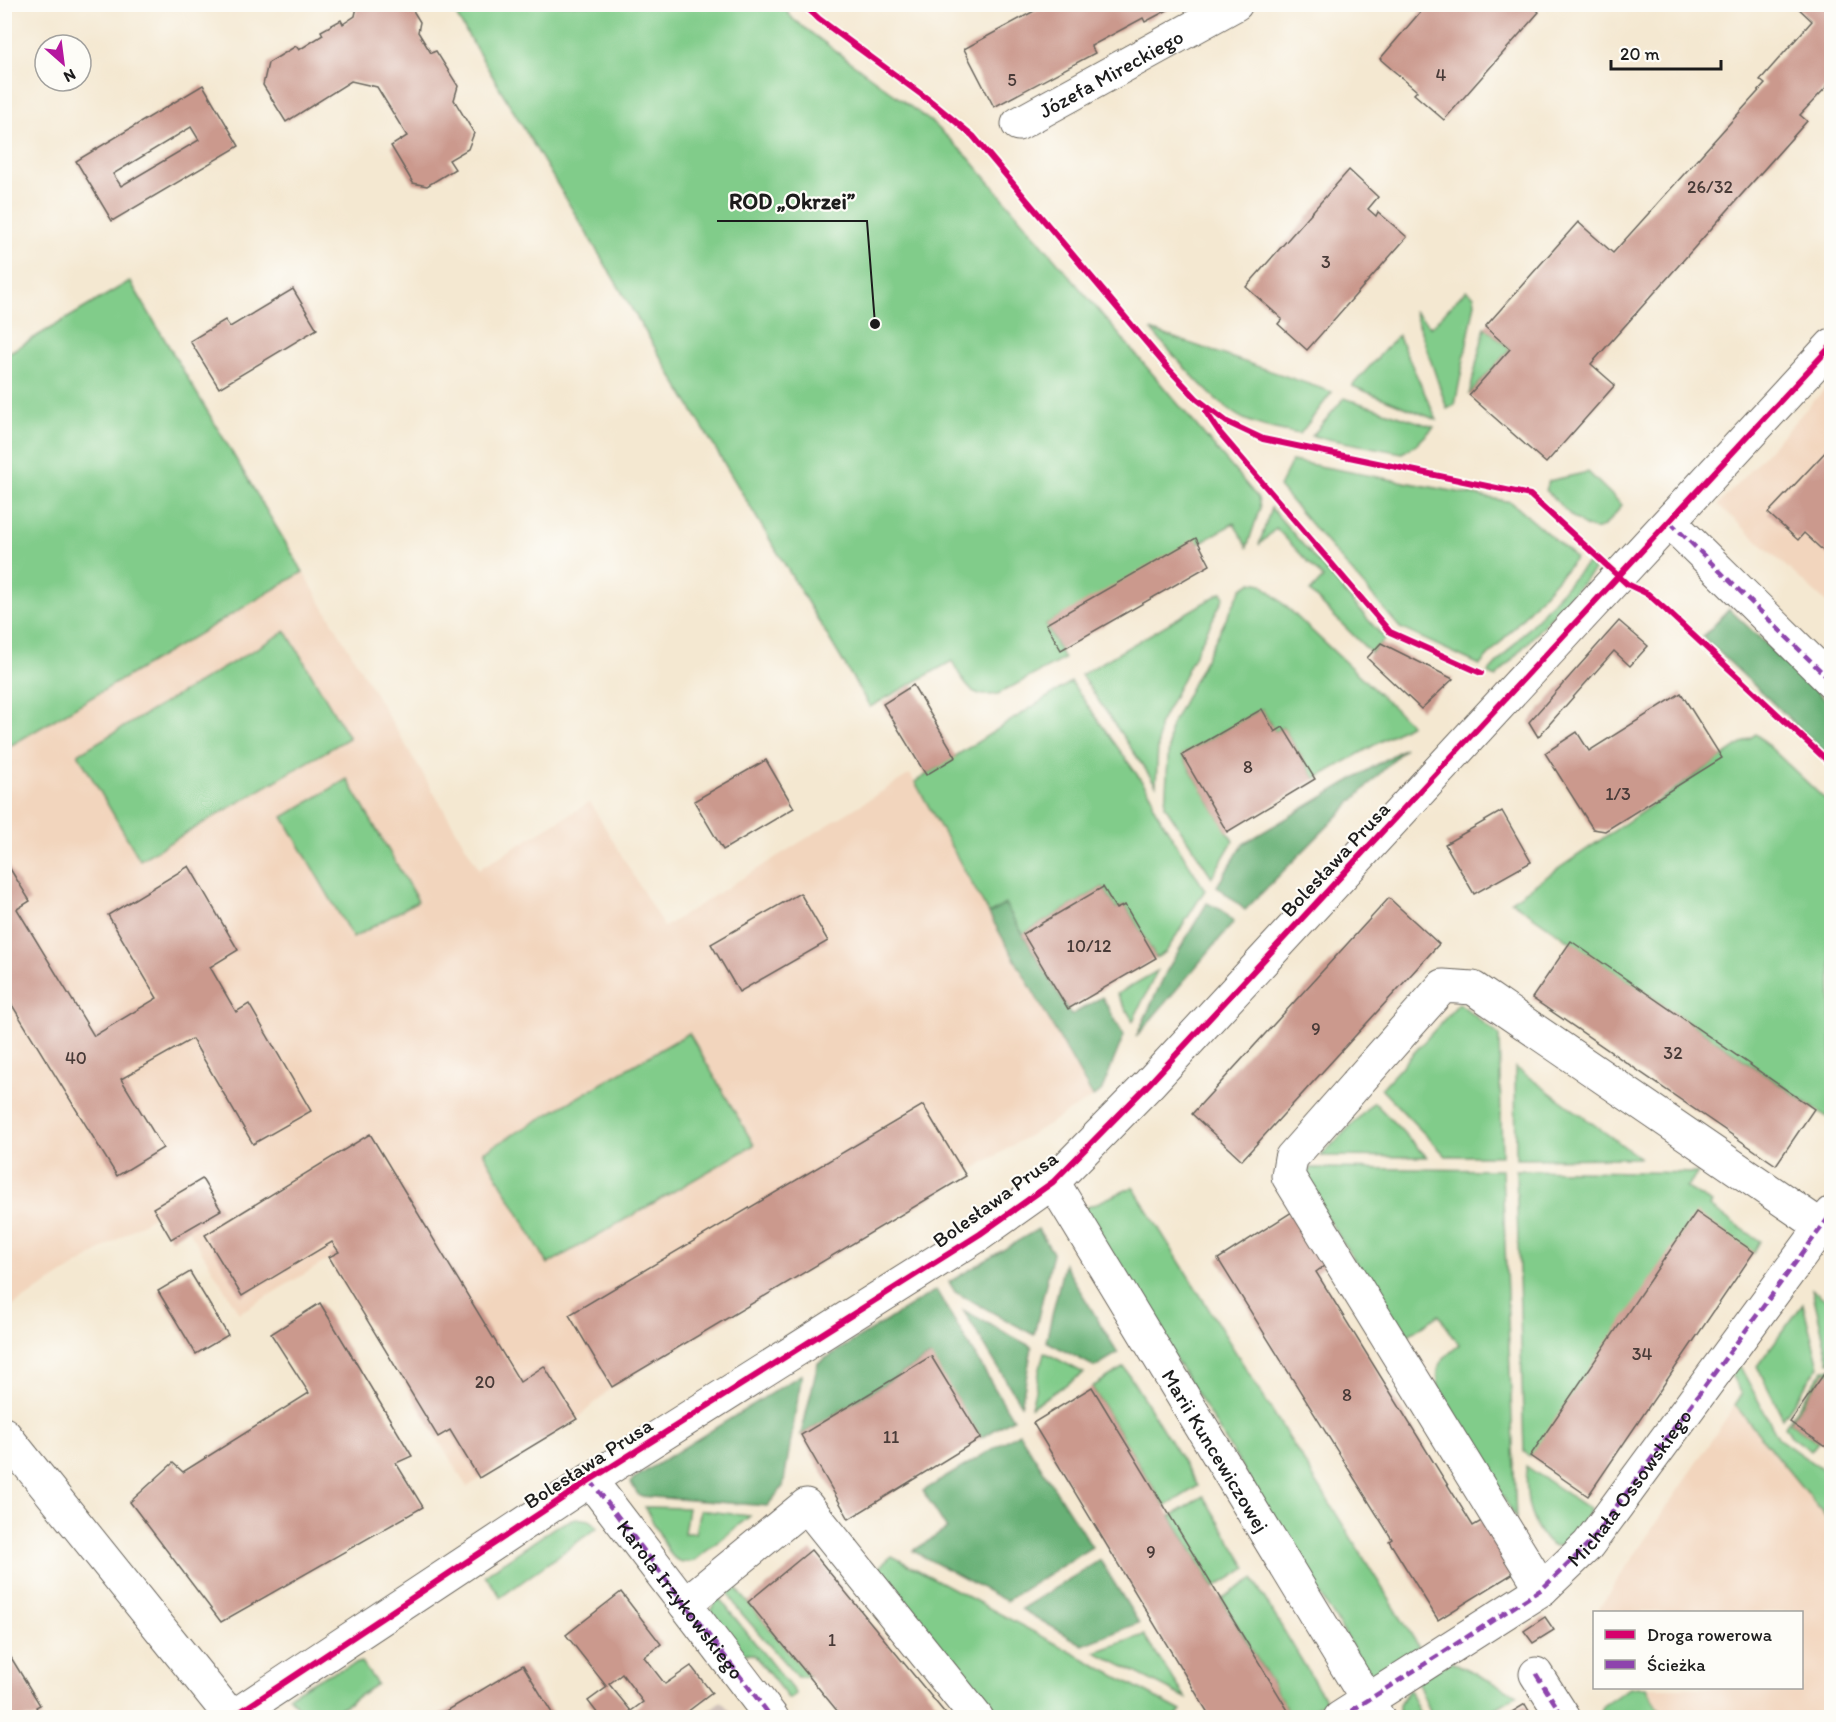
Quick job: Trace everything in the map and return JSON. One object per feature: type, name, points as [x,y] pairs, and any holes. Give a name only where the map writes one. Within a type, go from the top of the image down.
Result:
[{"type":"street","name":"Józefa Mireckiego","points":[[1018,124],[1236,4]]},
{"type":"street","name":"Bolesława Prusa","points":[[232,1717],[590,1480],[980,1234],[1053,1182],[1149,1084],[1832,345]]},
{"type":"street","points":[[1670,522],[1832,682]]},
{"type":"street","points":[[1542,1589],[1288,1176],[1291,1158],[1443,986],[1473,988],[1827,1220]]},
{"type":"street","name":"Marii Kuncewiczowej","points":[[1053,1182],[1373,1709]]},
{"type":"street","name":"Michała Ossowskiego","points":[[1340,1718],[1373,1709],[1542,1589],[1588,1545],[1827,1220]]},
{"type":"street","points":[[4,1434],[232,1717]]},
{"type":"street","name":"Karola Irzykowskiego","points":[[590,1480],[772,1718]]},
{"type":"street","points":[[685,1604],[806,1505],[977,1718]]},
{"type":"street","points":[[1536,1674],[1564,1718]]},
{"type":"shaded area","points":[[1831,382],[1831,607],[1718,505]]},
{"type":"shaded area","points":[[303,572],[479,869],[590,802],[664,927],[910,774],[1093,1097],[612,1387],[577,1419],[467,1487],[328,1260],[239,1313],[188,1229],[221,1210],[202,1179],[154,1208],[157,1214],[5,1311],[4,749]]},
{"type":"shaded area","points":[[1735,1405],[1831,1523],[1831,1717],[1665,1717],[1647,1689],[1803,1689],[1803,1611],[1601,1611],[1599,1608]]},
{"type":"shaded area","points":[[721,1701],[736,1717],[699,1717]]},
{"type":"green space","points":[[450,5],[781,5],[794,20],[934,124],[969,158],[1258,498],[1260,508],[1247,547],[1234,523],[1046,624],[1064,659],[998,694],[988,695],[974,692],[964,682],[952,661],[870,707]]},
{"type":"green space","points":[[130,281],[303,572],[5,749],[5,355]]},
{"type":"green space","points":[[1466,290],[1474,296],[1475,303],[1455,405],[1447,409],[1414,311],[1431,327]]},
{"type":"green space","points":[[1485,327],[1510,349],[1469,395]]},
{"type":"green space","points":[[1151,330],[1332,392],[1300,434],[1246,420],[1234,414],[1209,393]]},
{"type":"green space","points":[[1398,335],[1437,420],[1352,386]]},
{"type":"green space","points":[[1344,398],[1434,427],[1416,445],[1402,453],[1312,436]]},
{"type":"green space","points":[[1292,461],[1511,502],[1576,558],[1480,665],[1400,628],[1279,487]]},
{"type":"green space","points":[[1588,472],[1622,505],[1608,522],[1598,529],[1592,529],[1578,521],[1546,490],[1549,481]]},
{"type":"green space","points":[[1271,508],[1385,639],[1371,653],[1310,592],[1323,578],[1276,528],[1259,545]]},
{"type":"green space","points":[[1587,563],[1594,570],[1496,677],[1488,673]]},
{"type":"green space","points":[[1252,582],[1262,584],[1411,724],[1315,779],[1283,727],[1275,732],[1262,709],[1182,755],[1233,841],[1212,877],[1165,806],[1170,728],[1242,588]]},
{"type":"green space","points":[[1222,592],[1224,597],[1159,726],[1156,785],[1081,675]]},
{"type":"green space","points":[[1729,609],[1831,705],[1831,758],[1703,637]]},
{"type":"green space","points":[[286,631],[349,738],[140,860],[78,754]]},
{"type":"green space","points":[[1071,682],[1153,797],[1153,806],[1205,890],[1166,952],[1156,958],[1125,905],[1116,909],[1103,887],[1023,934],[1005,905],[989,914],[915,782]]},
{"type":"green space","points":[[1756,734],[1831,805],[1831,1111],[1827,1117],[1511,901]]},
{"type":"green space","points":[[1405,748],[1245,910],[1217,886],[1243,844]]},
{"type":"green space","points":[[347,779],[418,901],[353,938],[283,817]]},
{"type":"green space","points":[[1207,903],[1222,910],[1234,922],[1136,1037],[1166,972]]},
{"type":"green space","points":[[1005,904],[1071,1015],[1102,997],[1124,1035],[1101,1092],[1093,1097],[989,914]]},
{"type":"green space","points":[[1157,971],[1133,1021],[1117,994]]},
{"type":"green space","points":[[1459,1003],[1499,1035],[1502,1156],[1446,1156],[1381,1089]]},
{"type":"green space","points":[[689,1033],[754,1145],[548,1264],[483,1152]]},
{"type":"green space","points":[[1515,1067],[1640,1158],[1516,1159]]},
{"type":"green space","points":[[1374,1102],[1427,1157],[1321,1156]]},
{"type":"green space","points":[[1311,1168],[1502,1170],[1516,1519],[1439,1389],[1437,1373],[1440,1363],[1459,1345],[1439,1315],[1404,1338],[1304,1182]]},
{"type":"green space","points":[[1516,1170],[1698,1173],[1686,1188],[1712,1203],[1710,1207],[1760,1241],[1754,1252],[1530,1456],[1524,1452]]},
{"type":"green space","points":[[1133,1187],[1419,1647],[1392,1666],[1384,1679],[1371,1677],[1083,1209]]},
{"type":"green space","points":[[1038,1229],[1053,1253],[1034,1335],[955,1292],[949,1282]]},
{"type":"green space","points":[[1064,1264],[1118,1353],[1095,1367],[1046,1341]]},
{"type":"green space","points":[[1812,1289],[1831,1304],[1831,1362],[1829,1362]]},
{"type":"green space","points":[[936,1290],[1013,1419],[981,1438],[930,1356],[801,1435],[818,1363]]},
{"type":"green space","points":[[1803,1304],[1819,1366],[1783,1418],[1757,1366]]},
{"type":"green space","points":[[963,1310],[1032,1347],[1021,1406],[1021,1405]]},
{"type":"green space","points":[[1044,1352],[1084,1373],[1031,1407]]},
{"type":"green space","points":[[1737,1361],[1779,1439],[1831,1476],[1831,1523],[1735,1405],[1742,1394],[1730,1373]]},
{"type":"green space","points":[[1124,1367],[1198,1486],[1165,1507],[1092,1387]]},
{"type":"green space","points":[[1824,1369],[1831,1369],[1831,1375],[1826,1371],[1790,1422],[1818,1442],[1811,1451],[1791,1436],[1785,1426]]},
{"type":"green space","points":[[802,1374],[783,1487],[767,1506],[639,1496],[631,1483],[633,1479]]},
{"type":"green space","points":[[1019,1433],[1092,1547],[1006,1601],[913,1551],[947,1529],[923,1491]]},
{"type":"green space","points":[[1526,1466],[1591,1510],[1580,1527],[1555,1547],[1544,1538],[1529,1509]]},
{"type":"green space","points":[[1203,1496],[1247,1568],[1214,1588],[1171,1516]]},
{"type":"green space","points":[[645,1507],[688,1508],[684,1533],[695,1533],[700,1510],[750,1516],[694,1561],[683,1562],[674,1558],[669,1552]]},
{"type":"green space","points":[[576,1518],[590,1520],[598,1527],[501,1597],[485,1575],[555,1527]]},
{"type":"green space","points":[[892,1556],[1181,1711],[1175,1718],[989,1717],[871,1574]]},
{"type":"green space","points":[[1100,1560],[1139,1623],[1083,1645],[1021,1609]]},
{"type":"green space","points":[[1253,1579],[1326,1701],[1300,1717],[1280,1717],[1289,1712],[1221,1599]]},
{"type":"green space","points":[[730,1581],[810,1677],[797,1677],[737,1608],[727,1590]]},
{"type":"green space","points":[[719,1598],[796,1694],[789,1699],[754,1655],[738,1652],[711,1615],[711,1609]]},
{"type":"green space","points":[[1144,1635],[1186,1698],[1095,1652]]},
{"type":"green space","points":[[1451,1661],[1518,1695],[1481,1717],[1432,1717],[1417,1681]]},
{"type":"green space","points":[[361,1662],[377,1684],[327,1717],[305,1717],[289,1696],[321,1677]]},
{"type":"green space","points":[[1409,1689],[1421,1717],[1399,1717],[1399,1705]]},
{"type":"green space","points":[[1628,1689],[1647,1689],[1665,1717],[1599,1717],[1604,1705]]},
{"type":"building","points":[[361,4],[409,4],[420,22],[418,32],[431,53],[436,51],[458,86],[454,100],[474,133],[468,149],[449,160],[455,169],[427,186],[413,183],[391,146],[407,136],[377,87],[351,81],[286,122],[263,85],[268,63],[296,46],[299,50],[323,35],[321,31],[341,20],[343,24],[355,16],[357,7]]},
{"type":"building","points":[[1047,4],[1179,4],[1145,22],[1143,18],[1091,46],[1095,53],[994,107],[964,49]]},
{"type":"building","points":[[1427,4],[1531,4],[1539,12],[1444,120],[1414,94],[1417,91],[1380,59]]},
{"type":"building","points":[[1794,4],[1832,4],[1832,81],[1800,115],[1807,121],[1591,364],[1615,385],[1546,463],[1469,395],[1510,349],[1485,327],[1578,222],[1613,253],[1765,84],[1760,80],[1812,21]]},
{"type":"building","points":[[203,85],[239,146],[112,221],[76,161]],"holes":[[[191,127],[199,140],[121,186],[113,174]]]},
{"type":"building","points":[[1349,170],[1378,197],[1368,209],[1376,216],[1378,212],[1407,237],[1307,350],[1278,324],[1282,319],[1246,287]]},
{"type":"building","points":[[293,289],[317,329],[219,388],[190,341],[225,320],[230,327]]},
{"type":"building","points":[[1832,445],[1832,559],[1804,533],[1798,540],[1768,513]]},
{"type":"building","points":[[1196,538],[1210,565],[1061,650],[1046,624]]},
{"type":"building","points":[[1619,621],[1648,646],[1630,666],[1614,651],[1538,737],[1529,722]]},
{"type":"building","points":[[1381,643],[1453,679],[1421,709],[1367,658]]},
{"type":"building","points":[[913,685],[956,757],[926,775],[883,704]]},
{"type":"building","points":[[1681,693],[1722,758],[1605,831],[1593,829],[1545,753],[1577,732],[1589,751]]},
{"type":"building","points":[[1262,709],[1275,732],[1283,727],[1315,779],[1227,832],[1182,755]]},
{"type":"building","points":[[766,760],[794,808],[723,850],[694,801]]},
{"type":"building","points":[[1502,811],[1531,862],[1474,894],[1445,844]]},
{"type":"building","points":[[4,859],[30,901],[17,909],[94,1036],[157,998],[108,915],[189,866],[238,950],[210,967],[236,1012],[249,1004],[311,1111],[253,1144],[192,1039],[121,1079],[163,1148],[117,1176],[4,992]]},
{"type":"building","points":[[1103,887],[1116,909],[1125,905],[1156,958],[1068,1009],[1023,934]]},
{"type":"building","points":[[800,893],[828,941],[739,992],[711,944]]},
{"type":"building","points":[[1389,898],[1439,944],[1242,1160],[1192,1114]]},
{"type":"building","points":[[1571,941],[1814,1109],[1776,1165],[1532,998]]},
{"type":"building","points":[[923,1105],[966,1176],[612,1387],[569,1315]]},
{"type":"building","points":[[370,1134],[520,1382],[544,1366],[577,1419],[479,1478],[450,1430],[438,1437],[329,1257],[339,1252],[332,1242],[242,1296],[205,1235]]},
{"type":"building","points":[[202,1179],[221,1210],[171,1239],[153,1208]]},
{"type":"building","points":[[1295,1210],[1328,1263],[1316,1272],[1473,1526],[1485,1519],[1517,1571],[1438,1620],[1389,1541],[1392,1539],[1218,1259]]},
{"type":"building","points":[[1696,1212],[1754,1252],[1588,1496],[1530,1456]]},
{"type":"building","points":[[190,1272],[228,1335],[196,1354],[158,1291]]},
{"type":"building","points":[[320,1303],[412,1456],[396,1463],[423,1507],[221,1622],[130,1502],[173,1463],[183,1472],[309,1393],[271,1334]]},
{"type":"building","points":[[931,1356],[981,1438],[849,1519],[801,1435]]},
{"type":"building","points":[[1826,1371],[1832,1375],[1832,1451],[1790,1422]]},
{"type":"building","points":[[1092,1387],[1289,1712],[1280,1718],[1211,1718],[1033,1423]]},
{"type":"building","points":[[811,1550],[949,1718],[843,1718],[748,1602]]},
{"type":"building","points":[[621,1592],[661,1644],[644,1657],[665,1684],[691,1666],[712,1693],[679,1718],[601,1718],[588,1701],[607,1687],[566,1635]],"holes":[[[622,1674],[643,1702],[631,1711],[609,1684]]]},
{"type":"building","points":[[1545,1617],[1554,1630],[1533,1643],[1524,1631]]},
{"type":"building","points":[[4,1646],[40,1705],[36,1707],[42,1718],[4,1718]]},
{"type":"building","points":[[523,1665],[555,1718],[435,1718]]},
{"type":"building","points":[[1525,1704],[1533,1718],[1502,1718]]},
{"type":"marked path","points":[[1670,522],[1832,682]]},
{"type":"marked path","points":[[1340,1718],[1542,1589],[1588,1545],[1832,1213]]},
{"type":"marked path","points":[[590,1480],[772,1718]]},
{"type":"marked path","points":[[1536,1674],[1564,1718]]},
{"type":"cycle path","points":[[803,4],[819,19],[933,103],[973,136],[1167,367],[1197,399],[1227,422],[1263,439],[1530,495],[1627,584],[1648,594],[1666,610],[1832,765]]},
{"type":"cycle path","points":[[231,1718],[590,1480],[980,1234],[1053,1182],[1149,1084],[1832,345]]},
{"type":"cycle path","points":[[1206,412],[1220,433],[1390,632],[1481,673]]},
{"type":"place","name":"ROD „Okrzei”","points":[[875,324]]}]
